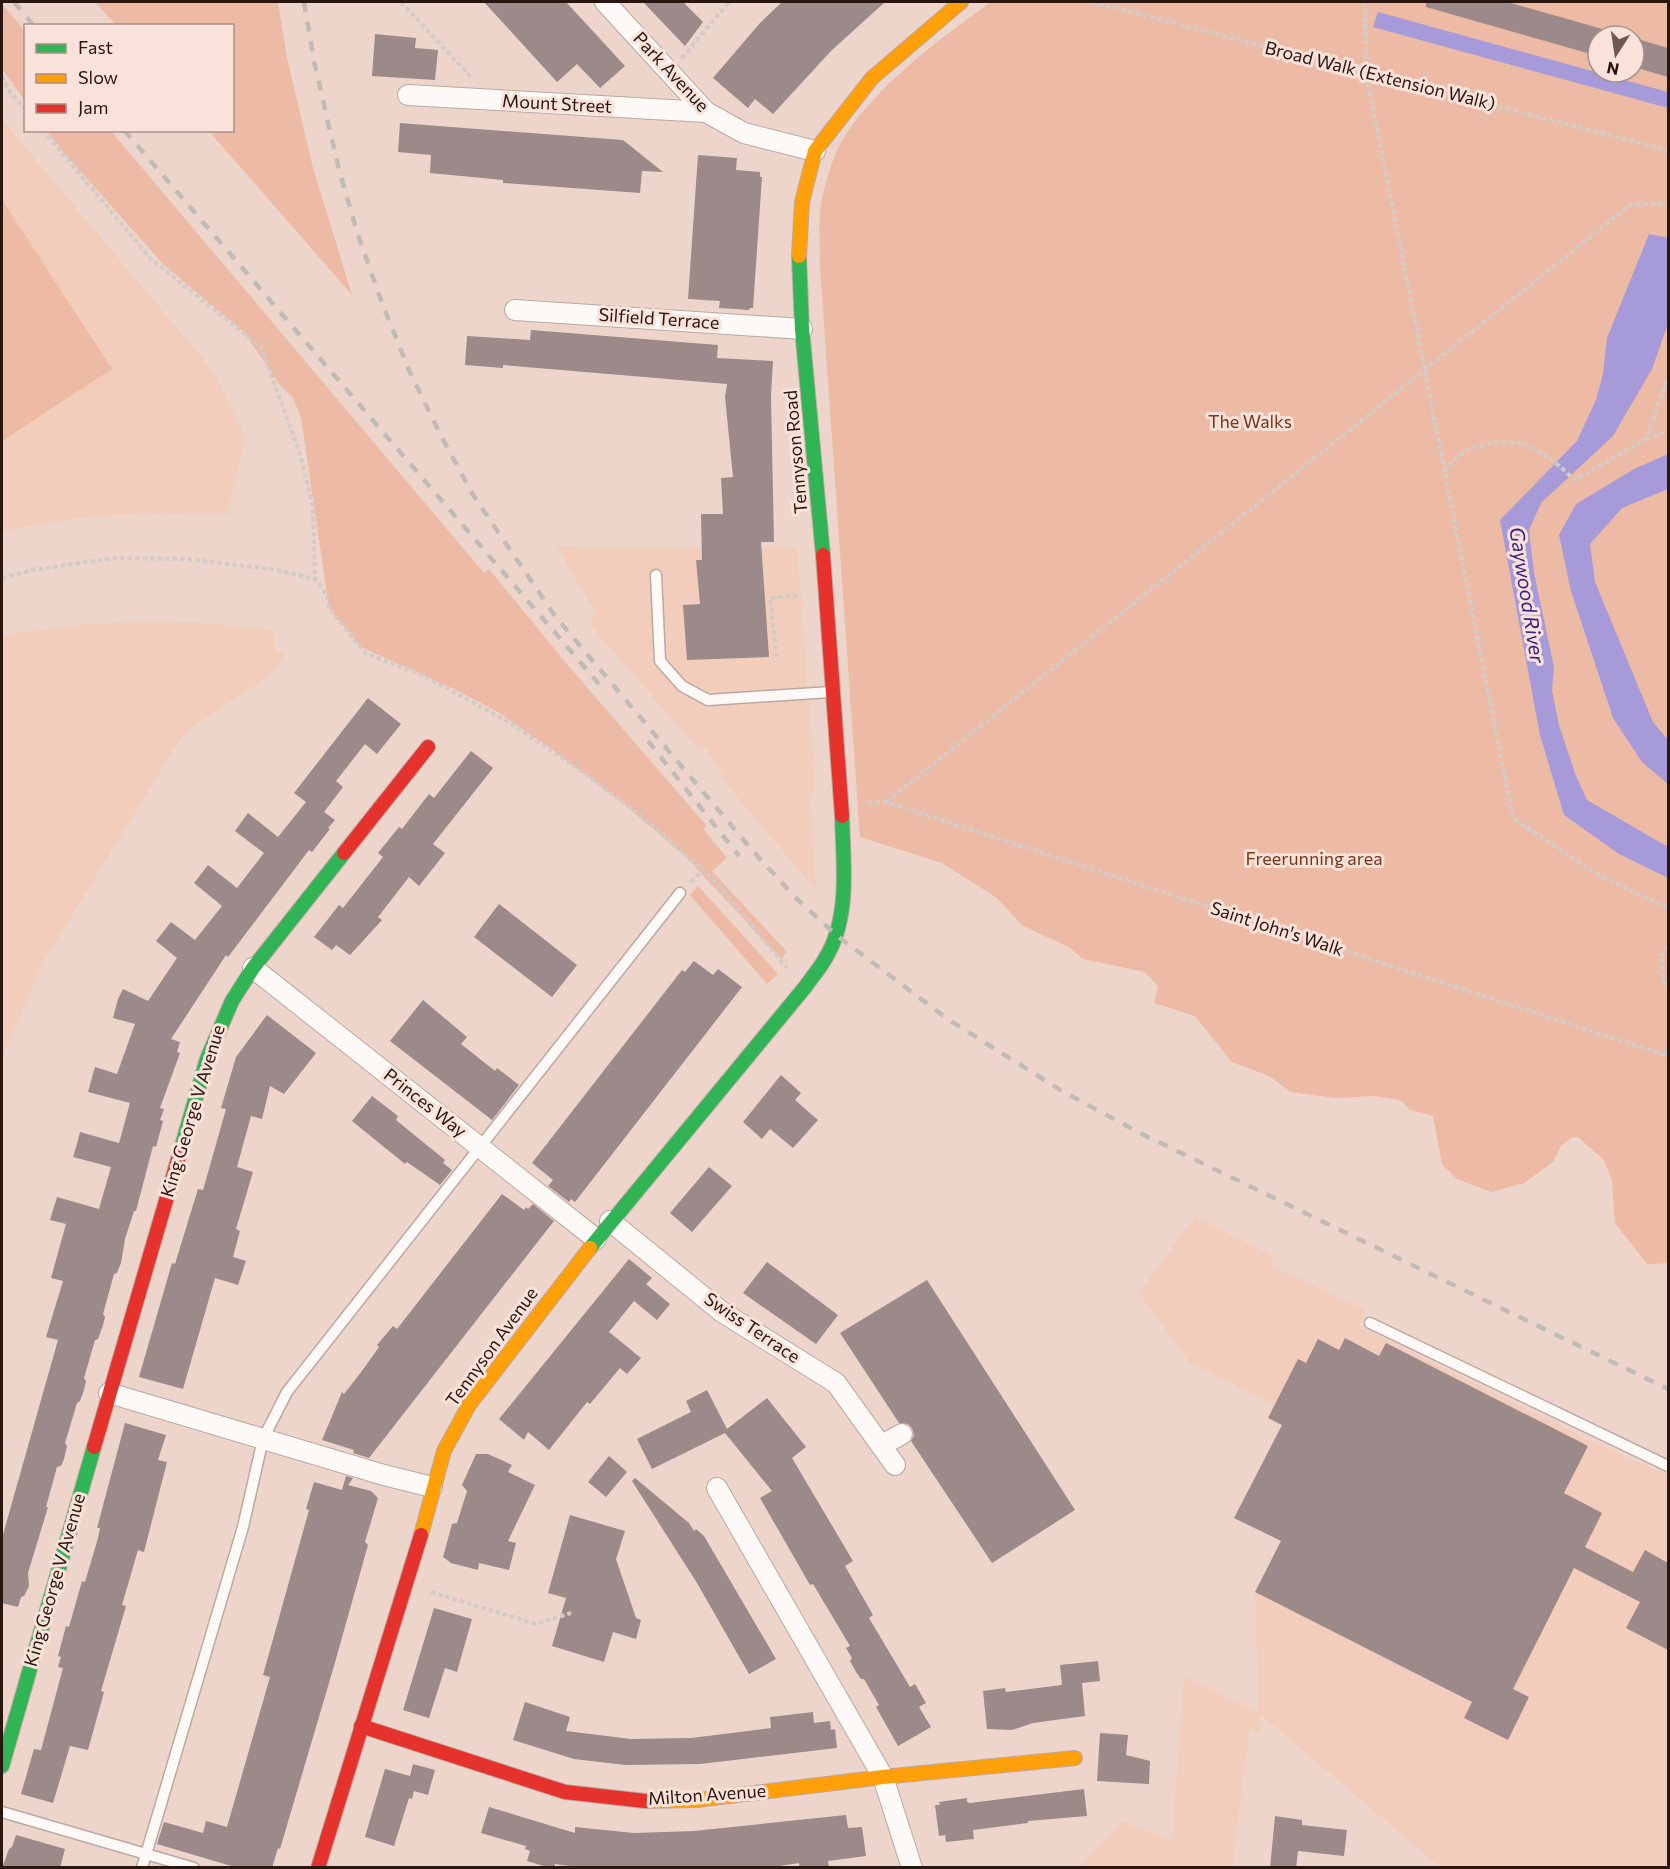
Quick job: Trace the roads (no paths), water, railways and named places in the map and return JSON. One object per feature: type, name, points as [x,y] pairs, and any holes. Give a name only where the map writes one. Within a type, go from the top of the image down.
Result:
[{"type":"main road","name":"Tennyson Road","points":[[826,958],[836,935],[843,899],[842,804],[819,498],[802,329],[800,256],[802,202],[815,152],[833,126],[872,78],[961,2]]},
{"type":"main road","name":"King George V Avenue","points":[[2,1766],[207,1059],[222,1019],[235,992],[253,968],[428,747]]},
{"type":"main road","name":"Tennyson Avenue","points":[[318,1868],[407,1584],[444,1450],[469,1405],[610,1221],[807,986],[826,958]]},
{"type":"main road","name":"Milton Avenue","points":[[361,1726],[565,1792],[659,1802],[697,1800],[883,1777],[1075,1758]]},
{"type":"street","name":"Park Avenue","points":[[604,2],[706,112],[744,133],[815,152]]},
{"type":"street","name":"Mount Street","points":[[408,95],[706,112]]},
{"type":"street","name":"Silfield Terrace","points":[[515,310],[802,329]]},
{"type":"street","name":"Princes Way","points":[[253,968],[596,1239]]},
{"type":"street","name":"Swiss Terrace","points":[[610,1221],[722,1312],[836,1383],[895,1465]]},
{"type":"street","points":[[109,1393],[384,1475],[432,1487]]},
{"type":"street","points":[[882,1446],[902,1434]]},
{"type":"street","points":[[717,1488],[883,1777],[912,1868]]},
{"type":"lane","points":[[656,575],[660,661],[682,686],[708,700],[833,692]]},
{"type":"lane","points":[[142,1868],[243,1527],[262,1439],[287,1392],[680,893]]},
{"type":"lane","points":[[1370,1323],[1668,1466]]},
{"type":"lane","points":[[2,1812],[194,1868]]},
{"type":"water","points":[[1378,12],[1586,69],[1586,84],[1639,84],[1668,92],[1668,108],[1373,27]]},
{"type":"water","name":"Gaywood River","points":[[1649,234],[1668,238],[1668,324],[1652,369],[1613,436],[1541,503],[1529,530],[1534,573],[1554,667],[1552,691],[1559,725],[1576,776],[1587,800],[1668,847],[1668,878],[1619,854],[1564,815],[1540,735],[1500,520],[1577,441],[1596,400],[1603,374],[1607,338]]},
{"type":"water","points":[[1668,454],[1668,489],[1622,508],[1590,544],[1595,582],[1653,722],[1668,740],[1668,784],[1642,762],[1613,718],[1571,591],[1559,535],[1576,504],[1634,469]]},
{"type":"railway","points":[[14,2],[32,24]]},
{"type":"railway","points":[[304,2],[314,61],[339,170],[358,235],[409,370],[473,495],[555,616],[752,850],[795,897],[836,935],[949,1020],[1062,1091],[1140,1133],[1668,1389]]},
{"type":"railway","points":[[126,132],[599,684]]},
{"type":"railway","points":[[648,741],[739,856]]},
{"type":"park label","name":"The Walks","points":[[1250,422]]},
{"type":"park label","name":"Freerunning area","points":[[1314,859]]}]
